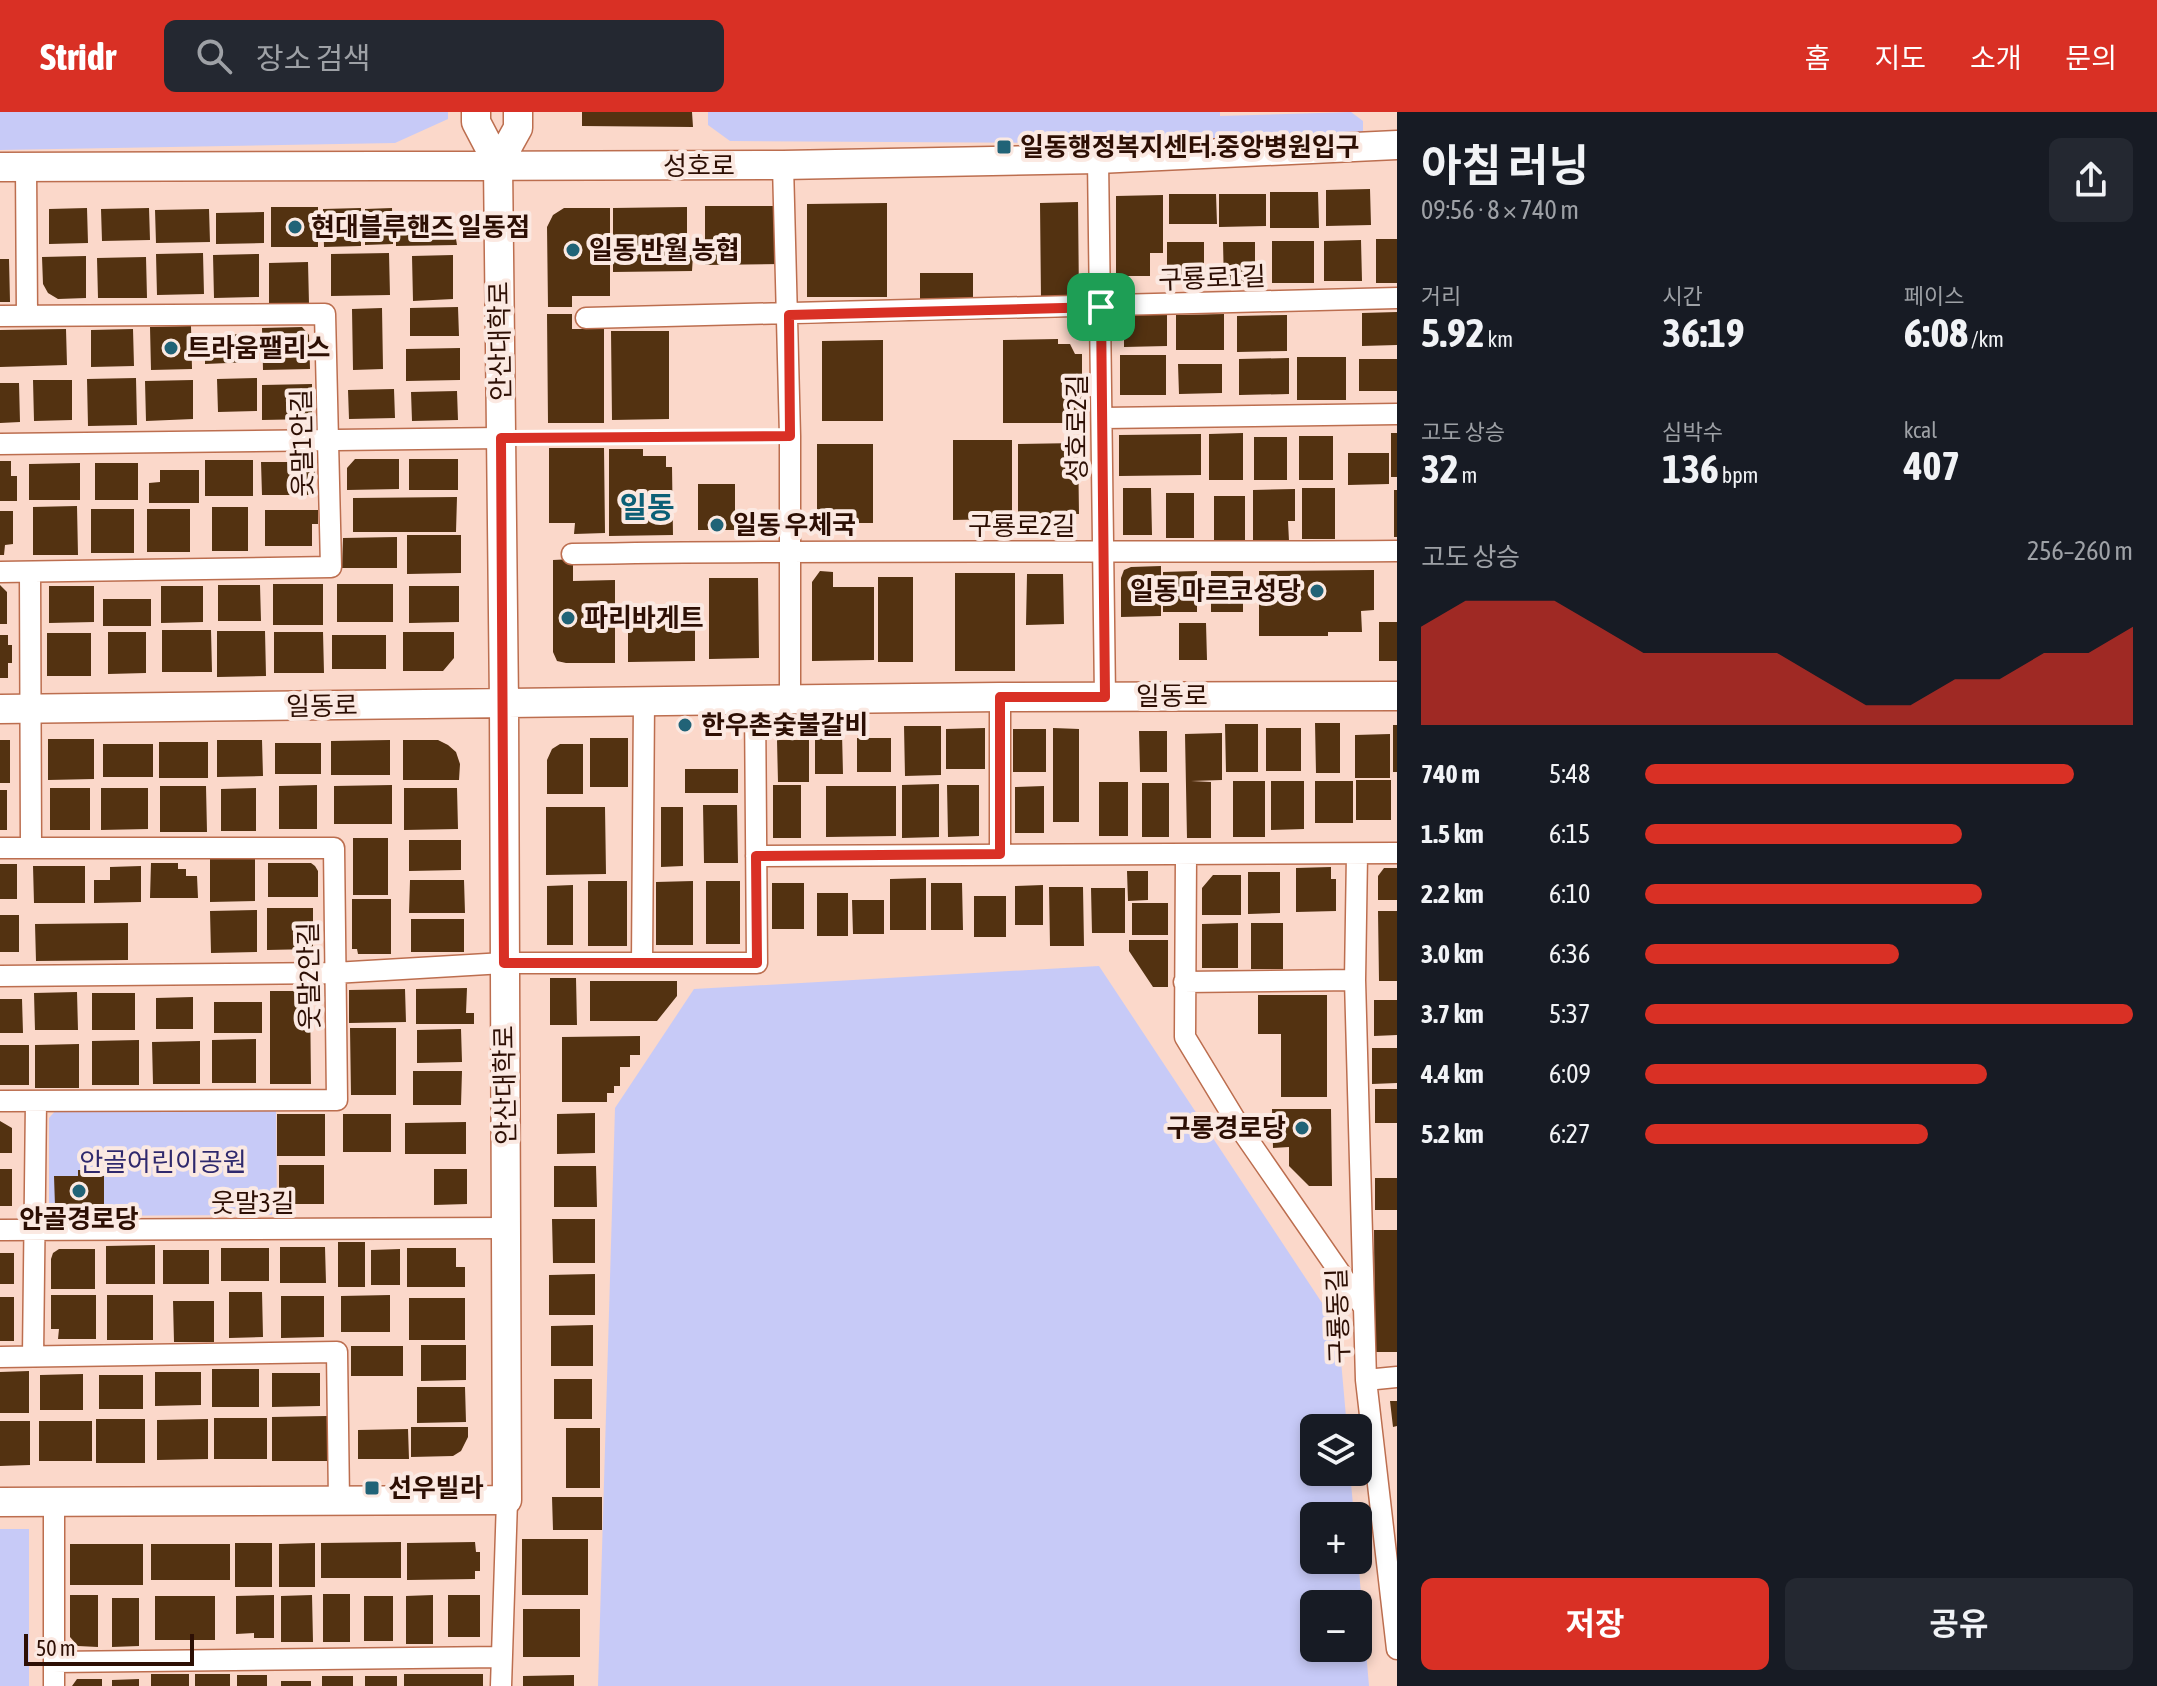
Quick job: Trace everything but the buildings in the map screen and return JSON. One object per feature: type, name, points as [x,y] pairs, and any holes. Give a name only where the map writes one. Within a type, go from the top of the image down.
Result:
[{"type":"street","name":"안산대학로","points":[[476,112],[476,122],[498,164],[507,1500]]},
{"type":"street","name":"안산대학로","points":[[498,164],[518,128],[518,112]]},
{"type":"street","name":"성호로","points":[[13,167],[783,165],[1098,159],[1397,145]]},
{"type":"street","name":"성호로2길","points":[[1098,159],[1105,697]]},
{"type":"street","points":[[783,165],[789,315],[790,700]]},
{"type":"street","points":[[13,167],[27,315]]},
{"type":"street","name":"구룡로1길","points":[[586,318],[1397,298]]},
{"type":"street","name":"웃말1안길","points":[[0,316],[325,314],[331,567],[0,572]]},
{"type":"street","points":[[1103,418],[1397,414]]},
{"type":"street","points":[[0,444],[501,438]]},
{"type":"street","name":"구룡로2길","points":[[572,554],[790,550],[1103,553],[1397,551]]},
{"type":"street","points":[[30,572],[31,848]]},
{"type":"street","name":"일동로","points":[[0,709],[1000,697],[1397,696]]},
{"type":"street","points":[[1000,697],[1000,854]]},
{"type":"street","points":[[0,976],[334,973],[504,963],[757,963],[755,700]]},
{"type":"street","points":[[642,963],[644,701]]},
{"type":"street","name":"웃말2안길","points":[[0,848],[334,848],[337,1100],[0,1101]]},
{"type":"street","points":[[756,856],[1397,853]]},
{"type":"street","name":"구룡동길","points":[[1357,854],[1355,980],[1366,1380],[1397,1649]]},
{"type":"street","points":[[1186,855],[1185,1037],[1242,1131],[1363,1306]]},
{"type":"street","points":[[1184,982],[1355,980]]},
{"type":"street","points":[[33,1356],[36,1101]]},
{"type":"street","name":"웃말3길","points":[[0,1230],[507,1228]]},
{"type":"street","points":[[0,1357],[337,1352],[339,1501]]},
{"type":"street","points":[[1366,1380],[1397,1377]]},
{"type":"street","points":[[0,1502],[507,1500],[501,1686]]},
{"type":"street","points":[[54,1501],[54,1686]]},
{"type":"street","points":[[54,1662],[501,1657]]},
{"type":"lane","points":[[501,438],[790,436]]},
{"type":"green space","points":[[0,112],[448,112],[448,119],[395,143],[0,150]]},
{"type":"green space","points":[[708,112],[1220,112],[1220,116],[1351,112],[1363,121],[1363,145],[730,141],[708,125]]},
{"type":"green space","points":[[1099,966],[1338,1327],[1346,1414],[1300,1414],[1300,1486],[1351,1486],[1353,1502],[1300,1502],[1300,1574],[1359,1574],[1361,1590],[1300,1590],[1300,1662],[1367,1662],[1369,1686],[598,1686],[615,1108],[694,989]]},
{"type":"green space","name":"안골어린이공원","points":[[276,1108],[277,1215],[57,1216],[49,1208],[49,1118],[56,1110]]},
{"type":"green space","points":[[0,1529],[29,1529],[29,1686],[0,1686]]},
{"type":"place","name":"일동행정복지센터.중앙병원입구","points":[[1004,147]]},
{"type":"place","name":"현대블루핸즈 일동점","points":[[295,227]]},
{"type":"place","name":"일동 반월 농협","points":[[573,250]]},
{"type":"place","name":"트라움팰리스","points":[[171,348]]},
{"type":"place","name":"일동 우체국","points":[[717,525]]},
{"type":"place","name":"일동 마르코성당","points":[[1317,591]]},
{"type":"place","name":"파리바게트","points":[[568,618]]},
{"type":"place","name":"한우촌숯불갈비","points":[[685,725]]},
{"type":"place","name":"구롱경로당","points":[[1302,1128]]},
{"type":"place","name":"안골경로당","points":[[79,1191]]},
{"type":"place","name":"선우빌라","points":[[372,1488]]},
{"type":"district","name":"일동","points":[[647,508]]},
{"type":"route","points":[[1101,307],[1105,697],[1000,697],[1000,854],[756,856],[757,963],[504,963],[501,438],[790,436],[789,315],[1101,307]]}]
